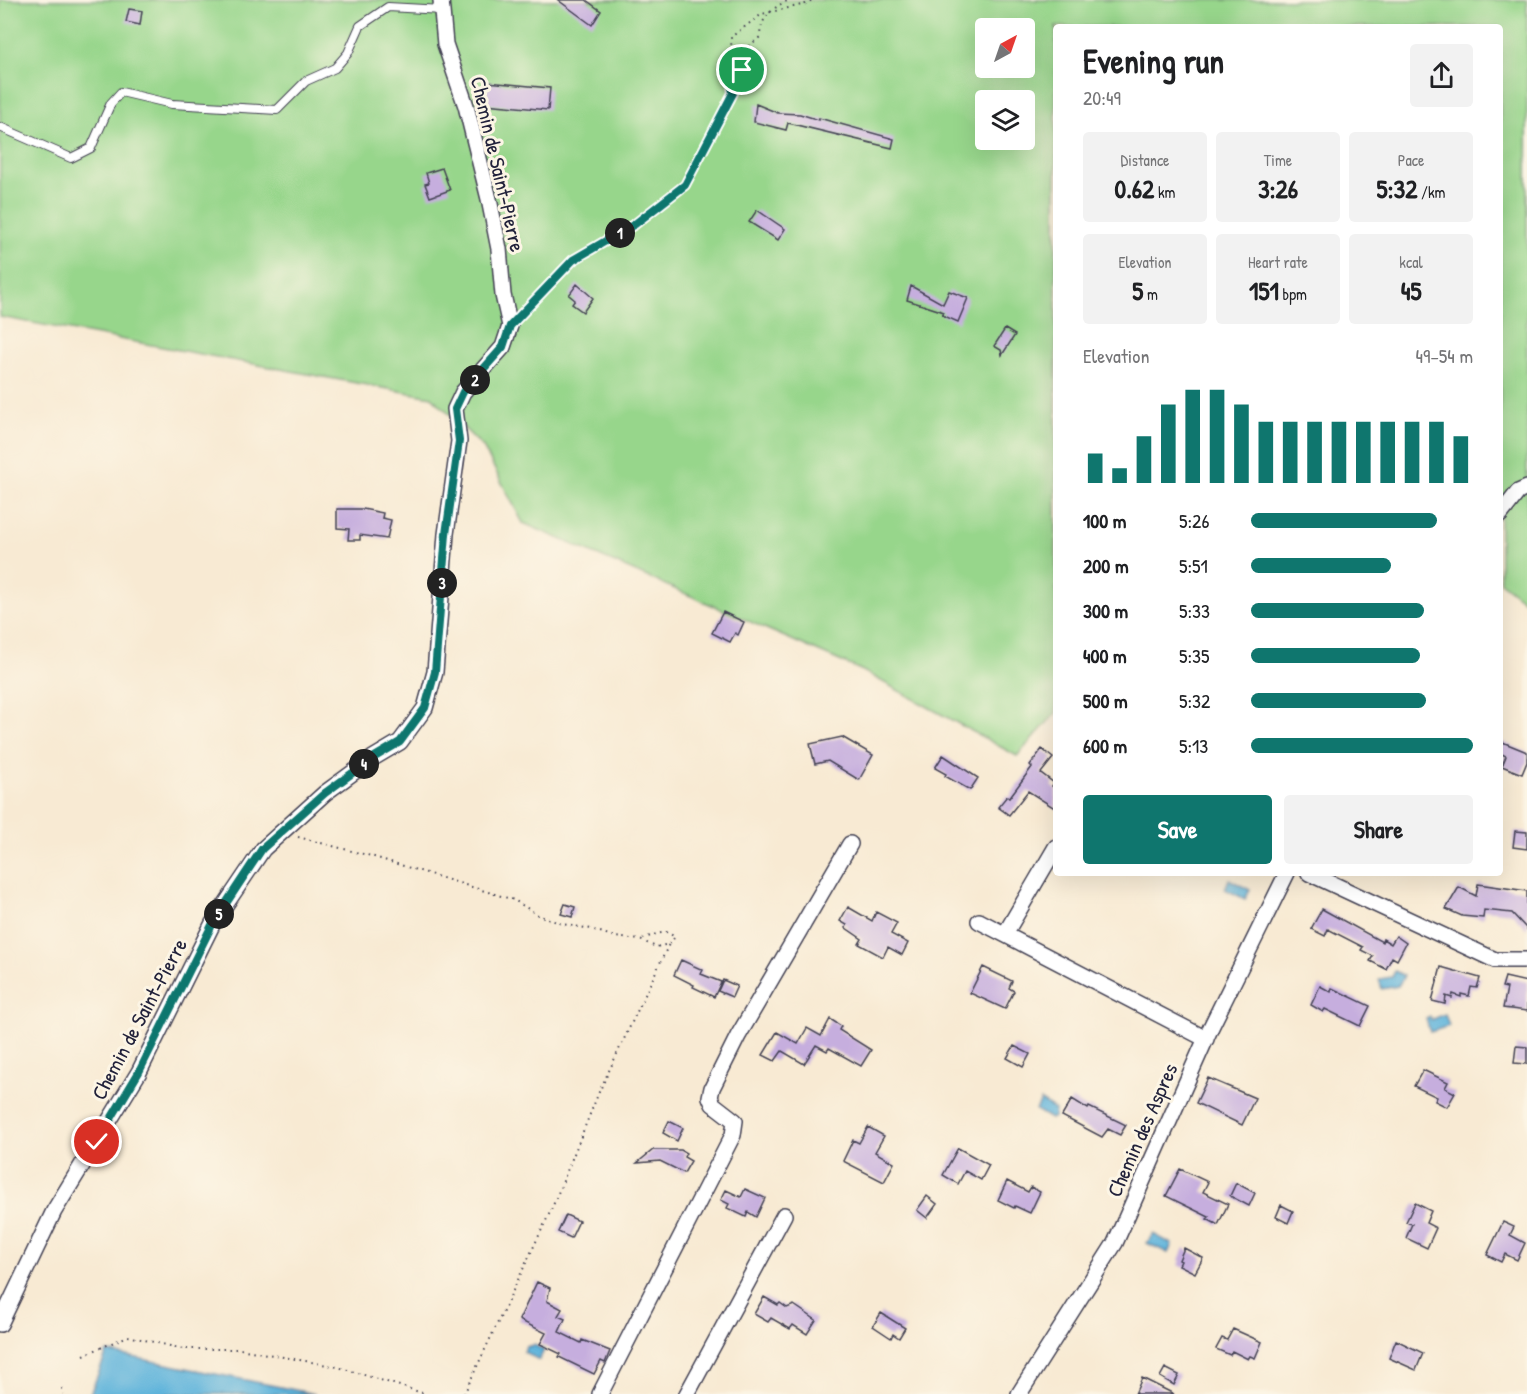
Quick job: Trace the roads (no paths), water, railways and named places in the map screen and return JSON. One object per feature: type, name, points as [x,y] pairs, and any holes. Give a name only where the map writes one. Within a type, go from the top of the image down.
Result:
[{"type":"street","name":"Chemin de Saint-Pierre","points":[[0,1324],[54,1211],[139,1072],[213,923],[262,849],[325,793],[373,758],[400,742],[425,708],[435,672],[446,534],[459,441],[455,409],[463,392],[503,347],[510,326],[503,295],[499,249],[489,200],[466,106],[445,44],[441,5]]},
{"type":"street","points":[[1503,511],[1518,492],[1527,488]]},
{"type":"street","points":[[600,1394],[734,1135],[735,1121],[713,1104],[710,1096],[716,1077],[850,844]]},
{"type":"street","points":[[1005,934],[1053,852]]},
{"type":"street","name":"Chemin des Aspres","points":[[1019,1394],[1115,1243],[1206,1039],[1286,876]]},
{"type":"street","points":[[1316,876],[1495,960],[1527,960]]},
{"type":"street","points":[[979,921],[1206,1039]]},
{"type":"street","points":[[687,1394],[784,1215]]},
{"type":"lane","points":[[0,127],[71,158],[91,148],[111,103],[121,92],[172,105],[277,110],[306,81],[335,68],[348,53],[360,26],[388,7],[441,5]]},
{"type":"water","points":[[1229,879],[1250,890],[1245,899],[1225,889]]},
{"type":"water","points":[[1395,971],[1404,976],[1398,986],[1382,989],[1379,979],[1392,977]]},
{"type":"water","points":[[1445,1014],[1449,1026],[1430,1032],[1426,1019],[1430,1017],[1431,1020]]},
{"type":"water","points":[[1041,1101],[1055,1110],[1054,1117],[1051,1119],[1036,1110]]},
{"type":"water","points":[[1153,1234],[1172,1244],[1168,1253],[1147,1243]]},
{"type":"water","points":[[534,1345],[544,1350],[539,1360],[524,1352],[526,1347]]},
{"type":"water","points":[[107,1352],[315,1394],[90,1394]]}]
